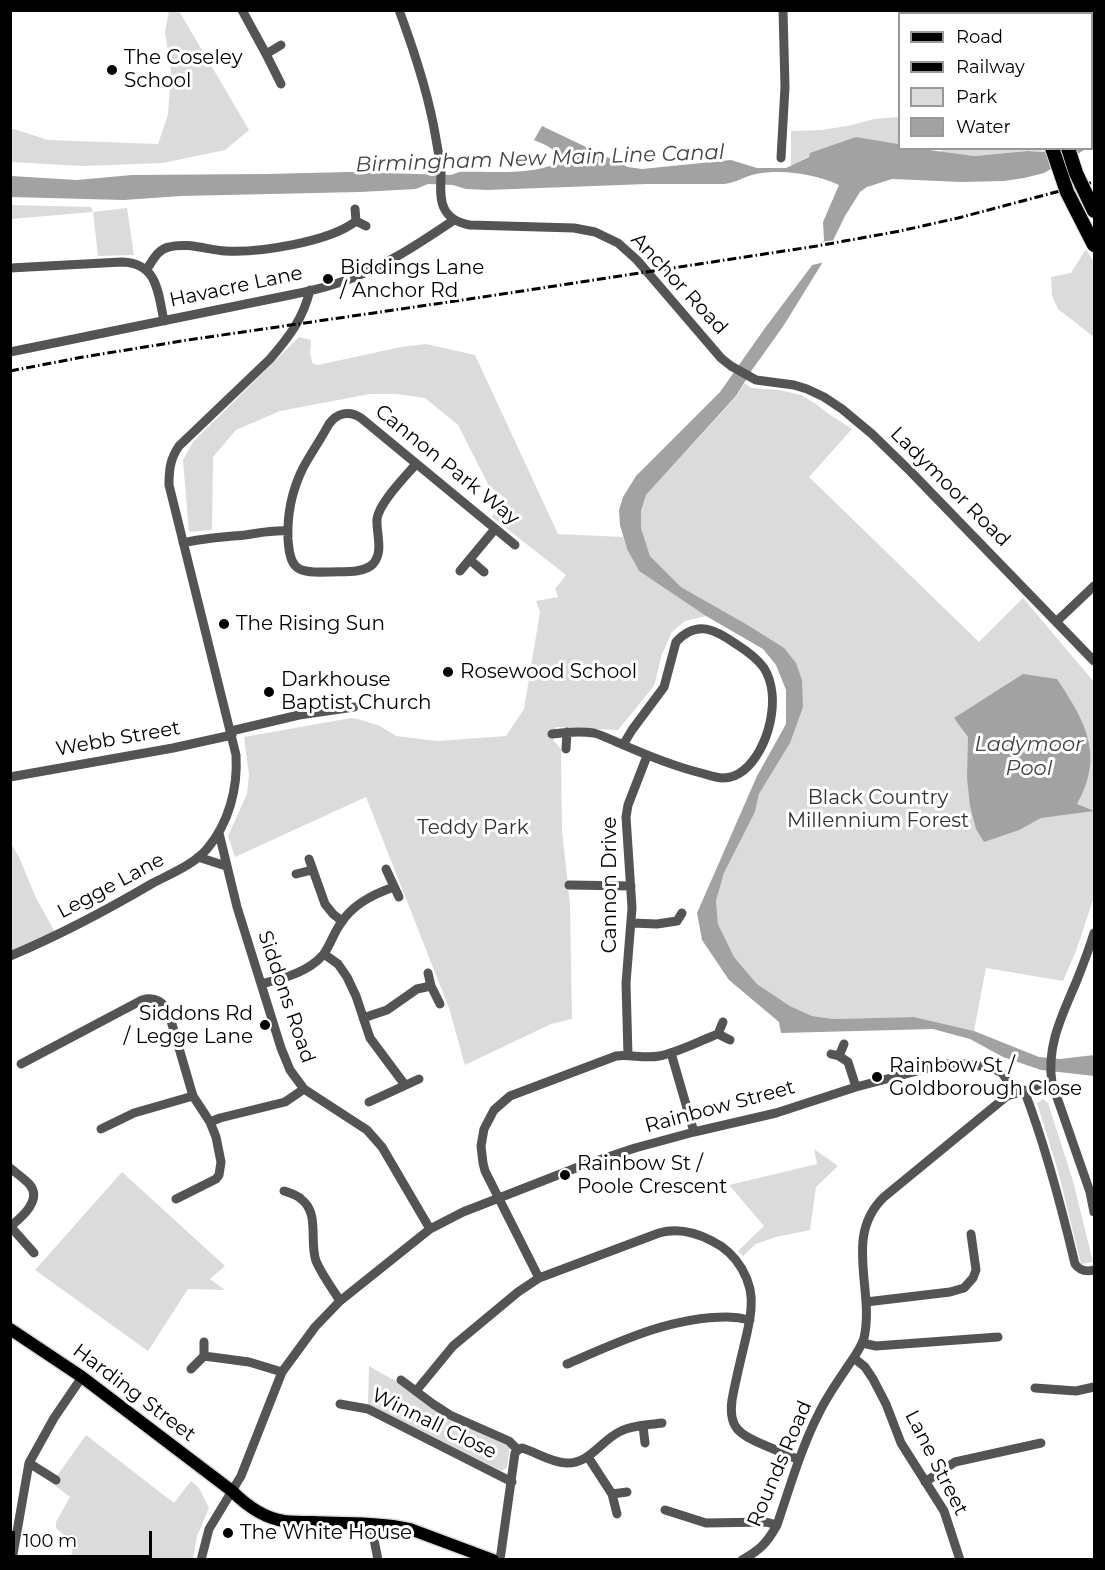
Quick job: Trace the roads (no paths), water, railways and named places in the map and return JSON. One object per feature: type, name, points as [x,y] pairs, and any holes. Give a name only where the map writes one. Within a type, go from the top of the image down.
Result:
[{"type":"highway","points":[[1053,150],[1068,192],[1095,245]]},
{"type":"highway","points":[[1069,150],[1076,173],[1095,211]]},
{"type":"main road","name":"Harding Street","points":[[10,1329],[82,1377],[232,1491],[244,1503],[272,1518],[284,1521],[371,1524],[410,1529],[493,1560]]},
{"type":"street","points":[[242,10],[281,84]]},
{"type":"street","points":[[399,10],[426,86],[440,169],[444,209],[454,220]]},
{"type":"street","points":[[781,159],[785,87],[783,10]]},
{"type":"street","points":[[266,54],[280,45]]},
{"type":"street","points":[[355,209],[356,221]]},
{"type":"street","name":"Havacre Lane","points":[[10,352],[336,284],[386,263],[454,220]]},
{"type":"street","name":"Anchor Road","points":[[454,220],[470,225],[574,228],[595,232],[618,243],[638,260],[721,357],[731,366],[756,380]]},
{"type":"street","points":[[356,221],[366,226]]},
{"type":"street","points":[[147,269],[155,256],[169,247],[184,246],[228,251],[258,250],[332,234],[356,221]]},
{"type":"street","points":[[10,268],[122,262],[136,264],[147,269],[155,281],[164,321]]},
{"type":"street","points":[[219,833],[227,814],[237,776],[236,755],[169,485],[169,472],[173,454],[270,359],[299,321],[310,290]]},
{"type":"street","name":"Ladymoor Road","points":[[756,380],[807,389],[824,397],[857,421],[911,472],[1095,661]]},
{"type":"street","name":"Cannon Park Way","points":[[288,531],[289,510],[300,475],[329,424],[339,415],[350,413],[361,418],[515,545]]},
{"type":"street","points":[[183,543],[202,538],[247,535],[276,530],[288,531],[290,558],[296,568],[314,572],[367,568],[373,564],[378,550],[377,521],[380,507],[416,464]]},
{"type":"street","points":[[460,571],[495,529]]},
{"type":"street","points":[[470,560],[484,572]]},
{"type":"street","points":[[1056,622],[1095,586]]},
{"type":"street","points":[[552,734],[595,733],[647,756],[689,770],[730,778],[744,770],[756,755],[768,733],[772,702],[765,670],[758,661],[720,633],[703,628],[691,630],[676,642],[664,687],[623,745]]},
{"type":"street","name":"Webb Street","points":[[10,777],[172,748],[299,715],[354,707]]},
{"type":"street","points":[[566,748],[567,732]]},
{"type":"street","name":"Cannon Drive","points":[[628,1055],[626,983],[632,923],[632,886],[626,818],[628,806],[647,756]]},
{"type":"street","name":"Legge Lane","points":[[10,956],[40,944],[109,909],[182,868],[206,850],[219,833]]},
{"type":"street","name":"Siddons Road","points":[[219,833],[237,907],[280,1048],[290,1070],[304,1089],[367,1130],[382,1147],[430,1228]]},
{"type":"street","points":[[198,857],[226,866]]},
{"type":"street","points":[[309,859],[325,904],[342,921]]},
{"type":"street","points":[[386,869],[399,897]]},
{"type":"street","points":[[296,874],[312,870]]},
{"type":"street","points":[[569,885],[632,886]]},
{"type":"street","points":[[580,885],[580,897]]},
{"type":"street","points":[[261,984],[294,974],[311,965],[324,954],[342,921],[361,903],[375,893],[394,887]]},
{"type":"street","points":[[632,923],[657,924],[680,917],[687,926]]},
{"type":"street","points":[[1095,933],[1058,1027],[1052,1049],[1052,1078],[1095,1212]]},
{"type":"street","points":[[324,954],[339,964],[356,996],[370,1038],[405,1085]]},
{"type":"street","points":[[428,972],[431,986],[440,1004]]},
{"type":"street","points":[[363,1018],[387,1010],[417,989],[431,986]]},
{"type":"street","points":[[24,1059],[142,1000],[151,998],[160,1001],[169,1014],[193,1096],[210,1122],[220,1153],[221,1169],[216,1179],[181,1196],[180,1184]]},
{"type":"street","points":[[538,1278],[498,1199],[483,1163],[482,1137],[487,1122],[499,1104],[510,1096],[616,1056],[645,1057],[671,1053],[718,1034],[723,1022]]},
{"type":"street","points":[[718,1034],[730,1040]]},
{"type":"street","points":[[844,1044],[835,1055],[848,1062],[856,1087]]},
{"type":"street","points":[[671,1053],[694,1132]]},
{"type":"street","name":"Rainbow Street","points":[[201,1560],[209,1529],[246,1465],[282,1372],[315,1327],[340,1301],[430,1228],[463,1212],[581,1166],[635,1148],[776,1113],[856,1087],[944,1064],[968,1064],[992,1068],[1002,1073],[1020,1091]]},
{"type":"street","name":"Rounds Road","points":[[742,1560],[757,1552],[765,1544],[777,1524],[808,1435],[820,1410],[862,1343],[866,1322],[866,1302],[862,1239],[867,1221],[874,1208],[884,1197],[1007,1096],[1052,1078]]},
{"type":"street","points":[[369,1102],[419,1079]]},
{"type":"street","points":[[210,1122],[285,1102],[304,1089]]},
{"type":"street","points":[[1020,1091],[1041,1137],[1075,1264],[1083,1271],[1095,1270]]},
{"type":"street","points":[[101,1129],[139,1111],[193,1096]]},
{"type":"street","points":[[104,1114],[110,1124]]},
{"type":"street","points":[[10,1168],[31,1186],[33,1196],[31,1205],[11,1226],[34,1253]]},
{"type":"street","points":[[300,1197],[306,1187]]},
{"type":"street","points":[[284,1191],[300,1197],[307,1204],[313,1222],[313,1248],[316,1260],[340,1301]]},
{"type":"street","points":[[416,1391],[453,1346],[538,1278],[658,1233],[682,1231],[702,1236],[718,1244],[732,1255],[746,1277],[751,1294],[750,1320],[732,1400],[733,1423],[745,1438],[800,1460]]},
{"type":"street","points":[[866,1302],[951,1292],[964,1288],[971,1282],[975,1270],[971,1234]]},
{"type":"street","points":[[567,1364],[626,1338],[683,1321],[729,1316],[750,1320]]},
{"type":"street","points":[[862,1343],[876,1346],[998,1337]]},
{"type":"street","points":[[191,1369],[204,1356],[204,1342]]},
{"type":"street","points":[[204,1356],[249,1362],[282,1372]]},
{"type":"street","name":"Lane Street","points":[[854,1358],[865,1367],[873,1379],[886,1404],[901,1443],[944,1511],[960,1560]]},
{"type":"street","points":[[12,1560],[29,1463],[54,1418],[82,1377]]},
{"type":"street","points":[[401,1380],[450,1415],[509,1441],[518,1450],[522,1448],[564,1463],[576,1462],[588,1457],[619,1432],[662,1423]]},
{"type":"street","points":[[1035,1388],[1076,1390],[1095,1387]]},
{"type":"street","name":"Winnall Close","points":[[340,1404],[369,1409],[512,1482]]},
{"type":"street","points":[[643,1426],[645,1443]]},
{"type":"street","points":[[926,1482],[955,1462],[1041,1443]]},
{"type":"street","name":"Winnall Close","points":[[500,1560],[515,1453],[518,1450]]},
{"type":"street","points":[[588,1457],[612,1494],[616,1514]]},
{"type":"street","points":[[29,1463],[56,1479]]},
{"type":"street","points":[[612,1494],[627,1492]]},
{"type":"street","points":[[665,1510],[706,1523],[766,1522],[777,1524]]},
{"type":"street","points":[[371,1524],[378,1560]]},
{"type":"water","points":[[542,126],[628,167],[642,169],[731,160],[757,168],[786,168],[809,157],[810,153],[856,137],[898,144],[898,150],[929,150],[974,156],[1028,151],[1084,150],[1044,173],[1024,178],[961,182],[892,179],[867,187],[860,192],[845,216],[821,265],[736,396],[646,495],[641,511],[641,528],[650,556],[681,587],[784,648],[796,663],[802,680],[803,707],[790,743],[759,794],[755,812],[724,873],[716,901],[718,924],[734,957],[757,984],[790,1006],[812,1016],[834,1019],[914,1017],[974,1031],[1039,1057],[1060,1059],[1094,1055],[1094,1076],[1041,1070],[1003,1057],[970,1039],[933,1029],[781,1033],[779,1022],[729,980],[702,940],[697,913],[757,776],[786,724],[786,690],[776,665],[763,649],[706,616],[639,571],[627,549],[620,525],[619,510],[623,497],[636,476],[720,392],[813,264],[824,240],[823,222],[839,185],[809,175],[777,172],[756,174],[724,184],[647,184],[487,190],[428,184],[416,189],[360,192],[181,196],[124,200],[11,197],[11,176],[77,180],[132,175],[350,172],[451,175],[459,172],[524,171],[557,162],[553,150],[534,140]]},
{"type":"water","name":"Ladymoor Pool","points":[[1023,674],[1057,679],[1076,709],[1088,739],[1090,754],[1090,770],[1077,804],[1094,811],[1041,818],[1019,830],[984,842],[976,829],[970,806],[967,778],[968,737],[954,718]]},
{"type":"railway","points":[[10,371],[188,340],[817,246],[958,218],[1094,182]]},
{"type":"place","name":"The Coseley School","points":[[112,70]]},
{"type":"place","name":"Biddings Lane / Anchor Rd","points":[[328,279]]},
{"type":"place","name":"The Rising Sun","points":[[224,624]]},
{"type":"place","name":"Rosewood School","points":[[448,672]]},
{"type":"place","name":"Darkhouse Baptist Church","points":[[269,692]]},
{"type":"place","name":"Siddons Rd / Legge Lane","points":[[265,1025]]},
{"type":"place","name":"Rainbow St / Goldborough Close","points":[[877,1077]]},
{"type":"place","name":"Rainbow St / Poole Crescent","points":[[565,1175]]},
{"type":"place","name":"The White House","points":[[228,1533]]},
{"type":"water label","name":"Birmingham New Main Line Canal","points":[[540,159]]},
{"type":"park label","name":"Black Country Millennium Forest","points":[[878,810]]},
{"type":"park label","name":"Teddy Park","points":[[473,828]]}]
